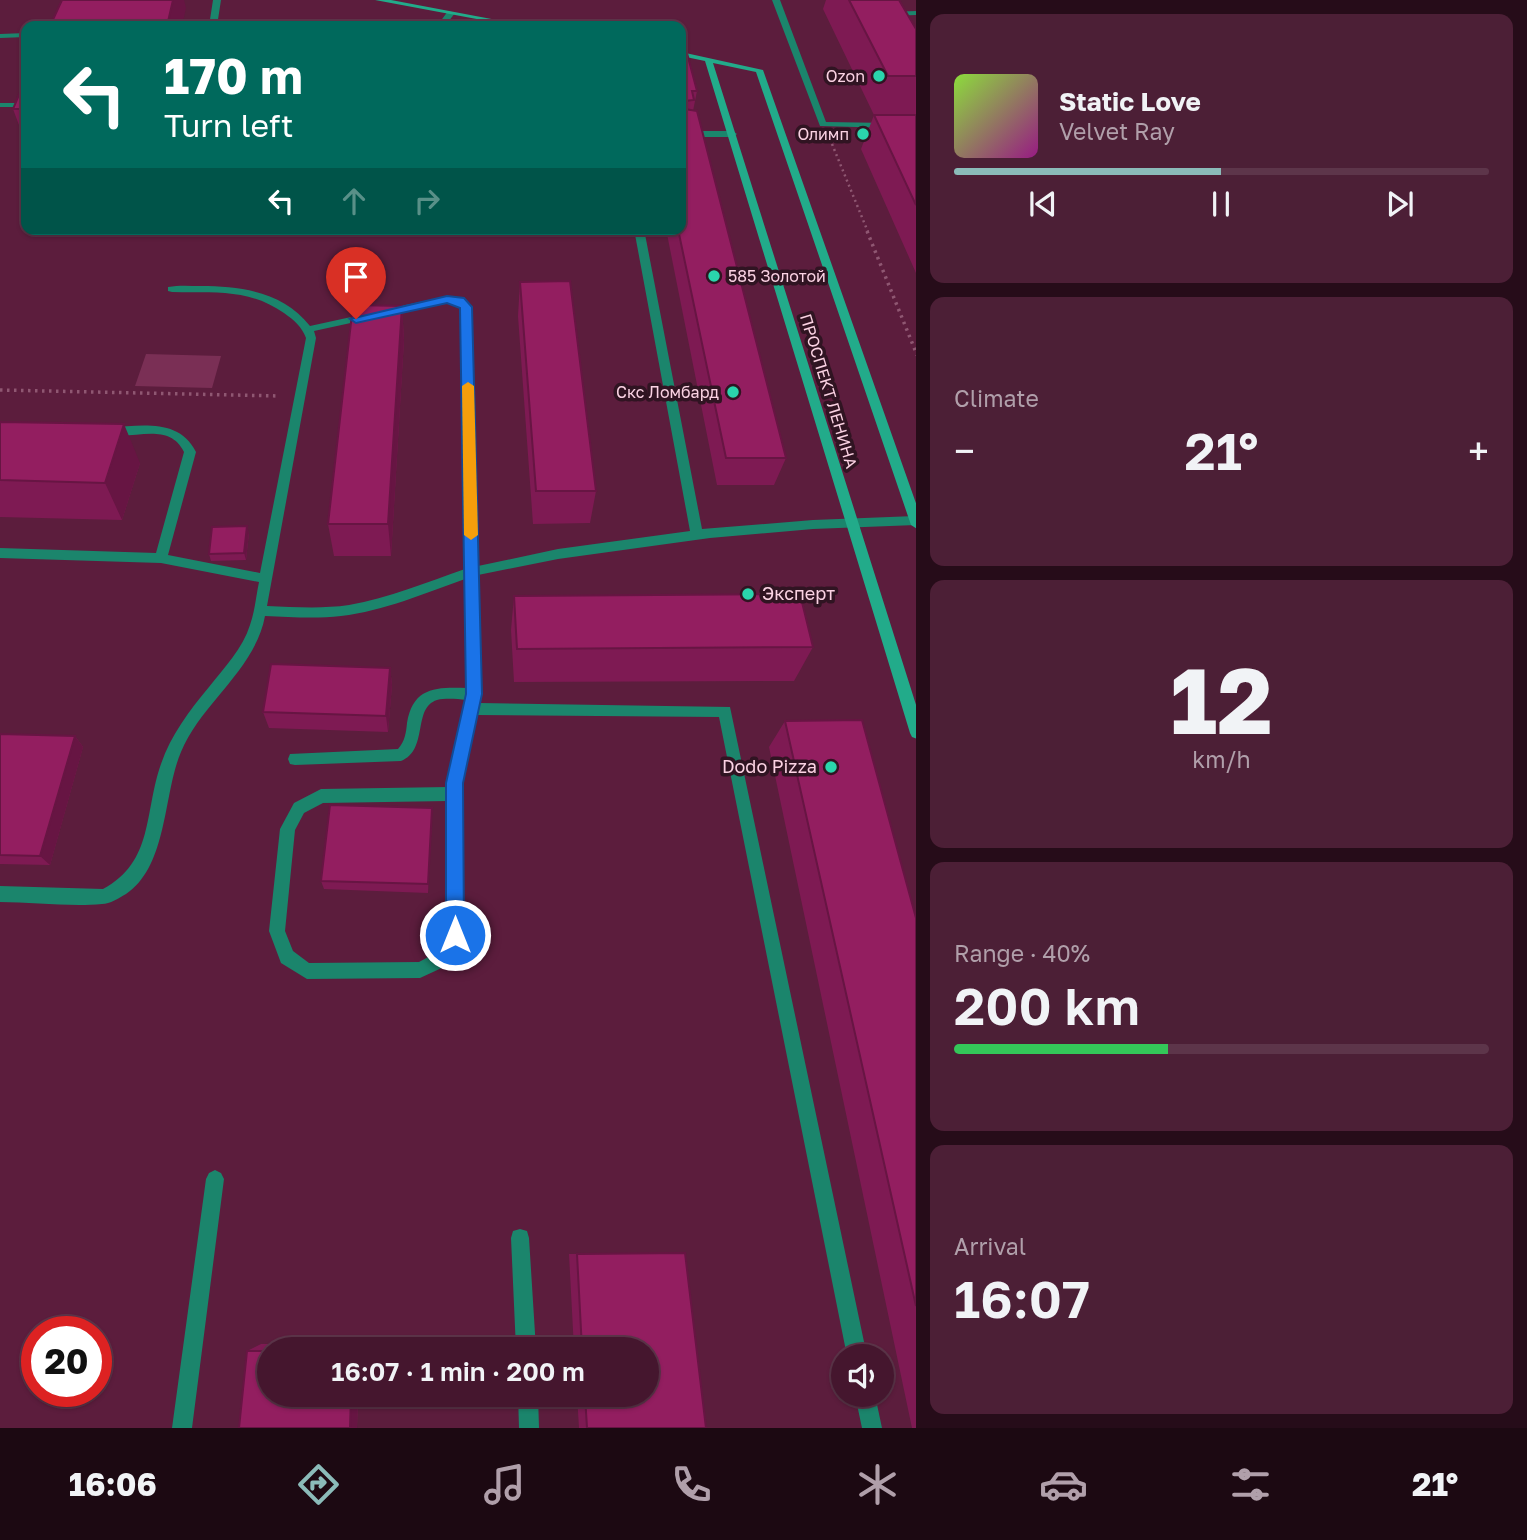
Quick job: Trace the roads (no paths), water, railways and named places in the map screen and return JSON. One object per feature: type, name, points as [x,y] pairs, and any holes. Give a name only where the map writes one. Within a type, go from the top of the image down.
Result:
[{"type":"street","points":[[379,0],[497,21]]},
{"type":"street","points":[[686,55],[759,70],[916,523]]},
{"type":"street","name":"ПРОСПЕКТ ЛЕНИНА","points":[[708,59],[916,733]]},
{"type":"lane","points":[[214,21],[217,0]]},
{"type":"lane","points":[[776,0],[824,124],[901,126]]},
{"type":"lane","points":[[445,21],[451,13]]},
{"type":"lane","points":[[894,25],[888,13],[916,13]]},
{"type":"lane","points":[[0,36],[21,36]]},
{"type":"lane","points":[[0,105],[21,105]]},
{"type":"lane","points":[[686,134],[733,134]]},
{"type":"lane","points":[[640,235],[697,535]]},
{"type":"lane","points":[[172,289],[251,293],[295,315],[310,329]]},
{"type":"lane","points":[[310,329],[447,299],[464,303],[473,701],[456,773],[454,794],[455,935],[450,949],[439,960],[420,970],[307,971],[287,957],[277,931],[288,829],[299,808],[321,796],[454,794]]},
{"type":"lane","points":[[0,894],[104,897],[120,891],[135,880],[146,861],[168,764],[177,744],[188,723],[241,659],[260,611],[310,329]]},
{"type":"lane","points":[[91,430],[169,432],[179,436],[188,445],[190,452],[161,558]]},
{"type":"lane","points":[[260,611],[349,611],[472,571],[539,558],[697,535],[852,522],[916,523]]},
{"type":"lane","points":[[0,553],[161,558],[266,579]]},
{"type":"lane","points":[[295,759],[401,755],[409,749],[414,739],[415,715],[424,700],[436,694],[473,701],[725,711],[855,1344]]},
{"type":"lane","points":[[183,1428],[215,1179]]},
{"type":"lane","points":[[520,1238],[525,1337]]},
{"type":"lane","points":[[528,1407],[529,1428]]},
{"type":"lane","points":[[868,1407],[872,1428]]},
{"type":"place","name":"Ozon","points":[[879,76]]},
{"type":"place","name":"Олимп","points":[[863,134]]},
{"type":"place","name":"585 Золотой","points":[[714,276]]},
{"type":"place","name":"Скс Ломбард","points":[[733,392]]},
{"type":"place","name":"Эксперт","points":[[748,594]]},
{"type":"place","name":"Dodo Pizza","points":[[831,767]]}]
